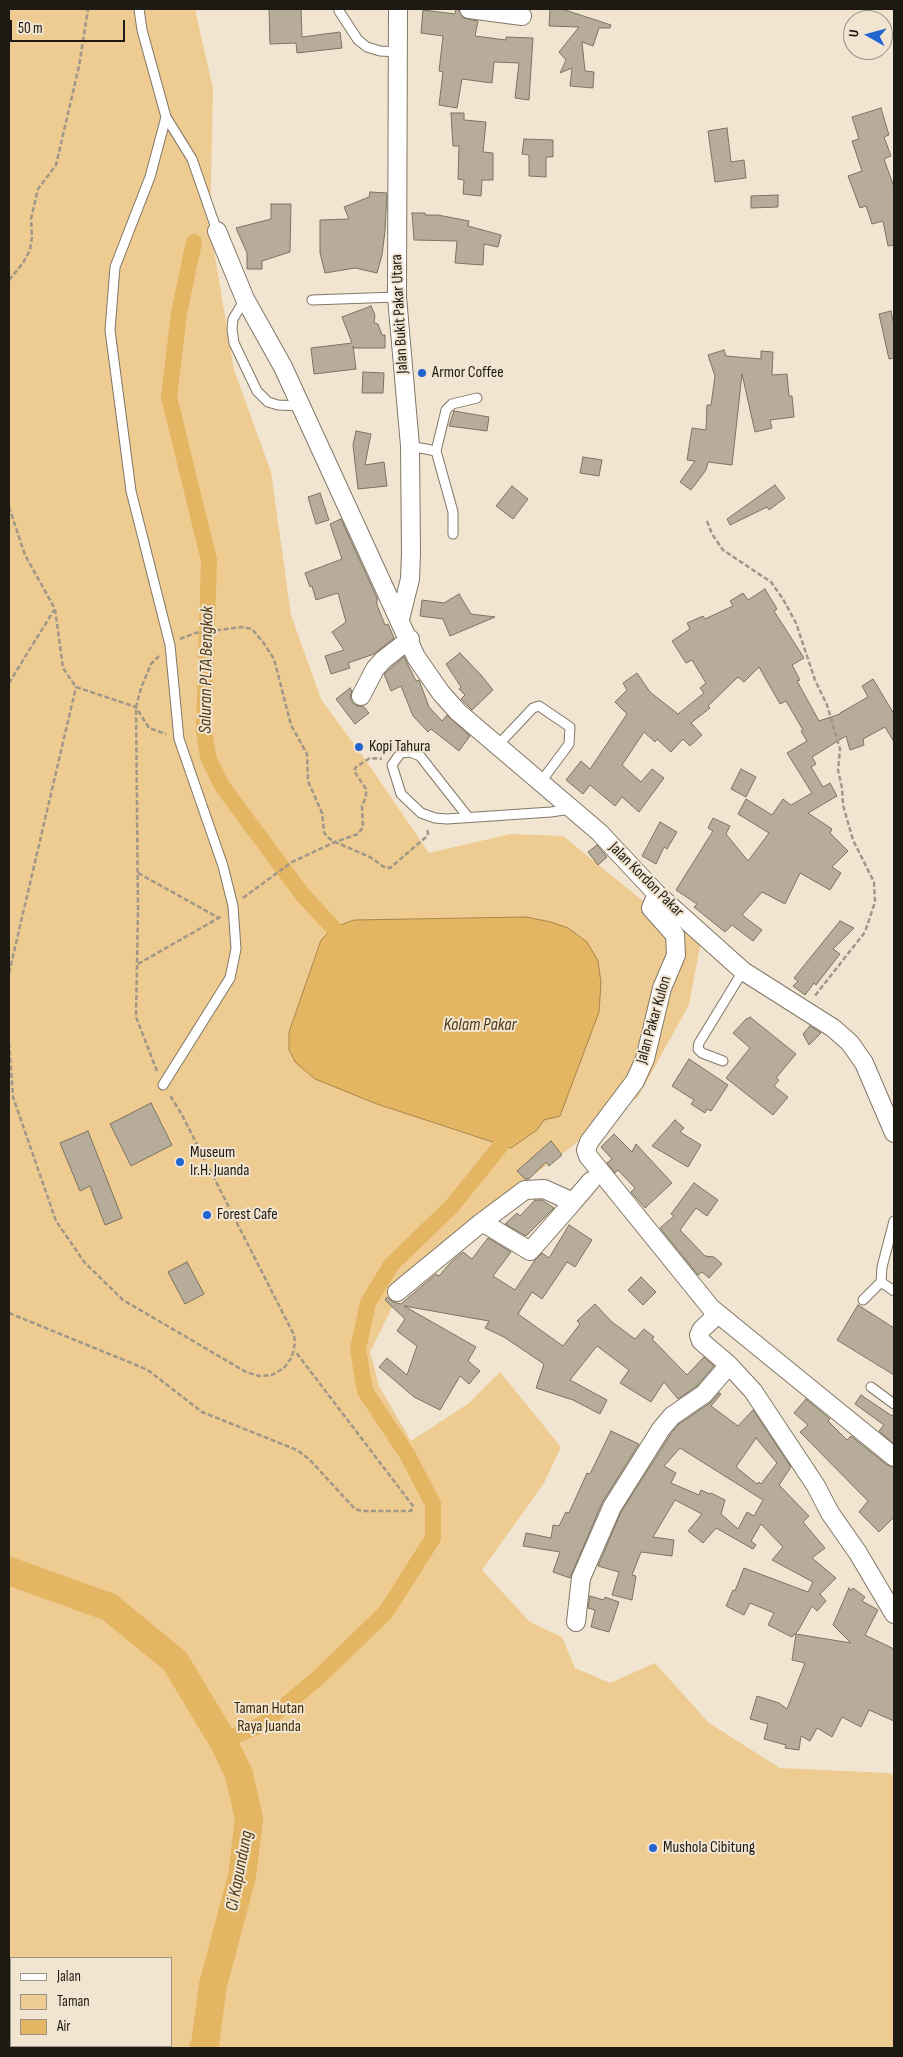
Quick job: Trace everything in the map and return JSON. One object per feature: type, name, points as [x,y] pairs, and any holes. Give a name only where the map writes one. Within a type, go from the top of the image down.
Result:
[{"type":"street","name":"Jalan Bukit Pakar Utara","points":[[398,9],[397,297],[410,446],[411,562],[410,579],[400,619]]},
{"type":"street","points":[[470,9],[522,16]]},
{"type":"street","name":"Jalan Kordon Pakar","points":[[218,231],[245,299],[284,367],[410,639],[416,657],[441,693],[458,712],[496,746],[599,832],[657,894],[743,971],[833,1028],[850,1044],[864,1063],[894,1133]]},
{"type":"street","points":[[361,696],[379,664],[410,639]]},
{"type":"street","name":"Jalan Pakar Kulon","points":[[657,894],[652,908],[675,935],[676,955],[662,988],[645,1059],[635,1082],[589,1142],[586,1150],[588,1156],[715,1311]]},
{"type":"street","points":[[482,1222],[530,1252],[591,1181]]},
{"type":"street","points":[[397,1292],[482,1222],[525,1190],[544,1189],[573,1202]]},
{"type":"street","points":[[894,1457],[715,1311],[699,1335],[701,1341],[730,1365],[753,1391],[816,1486],[830,1513],[858,1553],[894,1614]]},
{"type":"street","points":[[576,1622],[581,1578],[612,1507],[661,1429],[672,1416],[704,1394],[730,1365]]},
{"type":"lane","points":[[139,9],[142,30],[166,117],[192,159],[218,231]]},
{"type":"lane","points":[[339,11],[358,40],[367,47],[380,51],[398,52]]},
{"type":"lane","points":[[163,1085],[230,978],[236,949],[233,906],[223,866],[179,739],[170,645],[131,491],[110,330],[116,267],[150,177],[166,117]]},
{"type":"lane","points":[[312,300],[397,297]]},
{"type":"lane","points":[[245,299],[233,319],[232,329],[234,343],[257,391],[268,402],[278,405],[301,406]]},
{"type":"lane","points":[[453,534],[453,512],[436,452],[446,410],[452,404],[477,398]]},
{"type":"lane","points":[[410,446],[436,452]]},
{"type":"lane","points":[[496,746],[533,708],[539,706],[570,726],[569,744],[540,783]]},
{"type":"lane","points":[[468,817],[420,756],[410,752],[401,753],[392,765],[401,794],[421,813],[435,818],[468,817],[551,812],[570,809]]},
{"type":"lane","points":[[723,1060],[702,1053],[698,1049],[699,1043],[743,971]]},
{"type":"lane","points":[[863,1300],[881,1282],[882,1267],[894,1220]]},
{"type":"lane","points":[[881,1282],[894,1291]]},
{"type":"lane","points":[[871,1387],[894,1404]]},
{"type":"path","points":[[9,280],[23,263],[30,250],[32,238],[31,219],[38,189],[56,165],[79,66],[88,9]]},
{"type":"path","points":[[9,507],[25,555],[55,609],[63,668],[76,687],[136,707],[149,728],[179,739]]},
{"type":"path","points":[[707,521],[712,534],[723,550],[771,582],[796,623],[815,680],[827,705],[840,749],[838,770],[843,805],[850,831],[856,848],[874,882],[875,902],[865,932],[804,1010]]},
{"type":"path","points":[[9,683],[55,609]]},
{"type":"path","points":[[9,1043],[13,1097],[56,1221],[85,1263],[123,1300],[253,1375],[265,1376],[278,1373],[288,1364],[294,1350],[294,1335],[181,1113],[163,1085],[136,1017],[138,872],[136,707],[141,688],[152,664],[170,645],[184,636],[242,626],[252,630],[274,659],[291,725],[307,754],[308,781],[322,813],[324,832],[335,842],[358,851],[384,867],[390,868],[428,834],[421,813]]},
{"type":"path","points":[[9,974],[76,687]]},
{"type":"path","points":[[268,878],[292,862],[335,842],[358,834],[363,827],[362,806],[366,797],[366,789],[354,771],[356,767],[370,758],[381,758],[392,765]]},
{"type":"path","points":[[137,964],[219,918],[138,872]]},
{"type":"path","points":[[9,1313],[141,1367],[149,1371],[202,1412],[297,1450],[309,1459],[355,1509],[362,1512],[411,1511],[413,1506],[294,1350]]},
{"type":"green space","name":"Taman Hutan Raya Juanda","points":[[9,9],[195,9],[213,89],[210,226],[234,370],[271,472],[291,615],[321,699],[429,853],[510,834],[563,836],[638,897],[701,941],[689,1005],[638,1097],[460,1230],[403,1285],[370,1352],[379,1386],[411,1441],[469,1403],[500,1372],[561,1447],[544,1483],[482,1570],[530,1622],[562,1637],[575,1668],[610,1683],[655,1663],[709,1723],[780,1768],[888,1773],[894,1775],[894,2048],[9,2048]],"holes":[[[321,940],[544,1120],[537,1130],[511,1148],[377,1104],[315,1079],[289,1050],[289,1032]]]},
{"type":"water","name":"Kolam Pakar","points":[[526,917],[568,928],[587,942],[598,961],[601,983],[599,1012],[560,1116],[544,1120],[537,1130],[511,1148],[377,1104],[315,1079],[296,1063],[289,1050],[289,1032],[321,940],[333,928],[354,920]]},
{"type":"building","points":[[269,9],[301,9],[302,37],[340,32],[342,48],[297,53],[296,43],[270,44]]},
{"type":"building","points":[[456,9],[459,10],[463,18],[478,21],[475,36],[506,40],[506,37],[533,38],[529,100],[515,98],[519,63],[494,62],[492,83],[462,79],[457,108],[439,105],[443,72],[439,71],[443,36],[421,33],[423,10],[455,14]]},
{"type":"building","points":[[550,9],[562,9],[611,25],[610,28],[599,28],[593,46],[582,42],[585,71],[594,72],[593,88],[570,86],[572,68],[560,73],[566,60],[559,52],[579,27],[549,26]]},
{"type":"building","points":[[881,108],[889,135],[884,137],[891,156],[884,159],[894,187],[894,245],[888,246],[883,221],[872,224],[866,206],[860,208],[848,176],[862,171],[852,141],[859,139],[852,117]]},
{"type":"building","points":[[451,113],[464,113],[464,120],[486,122],[483,152],[493,153],[493,180],[482,180],[481,196],[463,194],[464,180],[458,179],[459,146],[453,146]]},
{"type":"building","points":[[727,128],[731,162],[744,160],[746,178],[715,182],[708,131]]},
{"type":"building","points":[[524,139],[553,140],[553,157],[546,157],[546,177],[529,176],[529,155],[522,154]]},
{"type":"building","points":[[370,192],[387,193],[382,255],[377,273],[355,268],[325,273],[320,253],[320,220],[349,219],[344,207],[369,197]]},
{"type":"building","points":[[778,195],[778,207],[751,208],[751,196]]},
{"type":"building","points":[[271,204],[291,204],[290,252],[262,261],[262,269],[247,269],[247,253],[236,228],[271,219]]},
{"type":"building","points":[[412,213],[425,213],[425,215],[438,215],[469,221],[468,226],[501,235],[498,247],[484,244],[483,265],[455,263],[457,241],[414,240]]},
{"type":"building","points":[[371,306],[375,315],[374,323],[378,324],[382,335],[385,335],[385,348],[354,348],[353,346],[356,369],[314,374],[311,348],[352,343],[342,317]]},
{"type":"building","points":[[891,311],[894,325],[894,358],[889,359],[879,314]]},
{"type":"building","points":[[724,350],[726,356],[761,359],[761,351],[773,352],[772,375],[787,374],[789,396],[792,396],[794,417],[770,420],[772,428],[755,432],[742,374],[732,465],[708,462],[706,470],[691,490],[680,482],[695,461],[687,460],[692,428],[706,430],[707,405],[711,405],[715,376],[708,355]]},
{"type":"building","points":[[363,372],[384,373],[383,393],[362,393]]},
{"type":"building","points":[[454,411],[489,417],[487,431],[449,426]]},
{"type":"building","points":[[356,431],[371,434],[365,465],[384,462],[387,486],[358,489],[353,445]]},
{"type":"building","points":[[583,457],[602,460],[599,476],[580,473]]},
{"type":"building","points":[[775,485],[785,498],[769,510],[767,507],[730,525],[727,519]]},
{"type":"building","points":[[512,486],[528,499],[513,519],[496,506]]},
{"type":"building","points":[[320,493],[329,520],[316,524],[308,497]]},
{"type":"building","points":[[341,519],[377,598],[377,605],[385,625],[388,624],[394,638],[374,654],[348,663],[350,668],[331,674],[325,656],[344,650],[332,632],[346,622],[338,593],[316,600],[312,586],[310,587],[305,573],[342,559],[330,524]]},
{"type":"building","points":[[765,589],[777,609],[774,611],[804,658],[792,665],[800,680],[797,681],[819,721],[840,714],[868,697],[862,686],[873,679],[894,714],[894,742],[885,727],[863,739],[864,745],[850,750],[846,736],[812,757],[816,764],[811,767],[823,787],[830,783],[837,796],[808,813],[832,829],[830,833],[848,851],[832,867],[841,873],[830,890],[800,873],[785,904],[762,892],[742,915],[762,930],[753,941],[732,925],[725,932],[694,907],[697,904],[676,890],[713,831],[708,828],[713,818],[730,826],[726,834],[748,861],[769,833],[738,814],[746,799],[772,815],[783,799],[791,805],[812,793],[787,753],[807,741],[801,731],[803,730],[786,701],[780,704],[759,667],[744,682],[738,677],[708,706],[710,708],[691,723],[702,735],[690,746],[683,739],[671,752],[657,739],[655,742],[644,732],[622,765],[641,782],[652,769],[664,778],[639,812],[622,797],[615,806],[590,785],[583,794],[566,780],[581,761],[590,769],[627,714],[615,702],[627,690],[623,683],[637,673],[650,692],[678,714],[704,693],[700,688],[706,683],[692,660],[686,663],[672,641],[690,629],[687,623],[703,616],[705,619],[733,606],[730,601],[743,593],[748,600]]},
{"type":"building","points":[[459,594],[471,614],[495,617],[450,636],[443,619],[420,616],[422,600],[444,603]]},
{"type":"building","points":[[460,653],[493,690],[472,710],[461,699],[465,695],[459,689],[461,687],[446,664]]},
{"type":"building","points":[[404,657],[416,681],[419,680],[429,707],[442,721],[447,715],[470,736],[459,751],[431,729],[428,732],[413,716],[401,686],[391,691],[384,674]]},
{"type":"building","points":[[350,688],[352,691],[350,697],[352,702],[357,706],[363,706],[369,713],[355,724],[336,699]]},
{"type":"building","points":[[741,769],[756,777],[746,797],[731,789]]},
{"type":"building","points":[[660,822],[677,832],[667,849],[664,847],[656,864],[642,856]]},
{"type":"building","points":[[597,845],[607,857],[598,865],[588,852]]},
{"type":"building","points":[[840,921],[854,928],[833,949],[840,954],[816,985],[814,983],[805,995],[793,986],[798,981],[794,978]]},
{"type":"building","points":[[750,1017],[796,1054],[776,1078],[779,1080],[774,1086],[788,1097],[773,1115],[726,1078],[750,1048],[733,1033]]},
{"type":"building","points":[[810,1026],[821,1033],[809,1045],[803,1034]]},
{"type":"building","points":[[689,1059],[728,1085],[711,1111],[707,1109],[705,1113],[691,1104],[694,1100],[672,1086]]},
{"type":"building","points":[[151,1103],[172,1145],[131,1166],[110,1124]]},
{"type":"building","points":[[675,1120],[684,1128],[680,1132],[701,1145],[688,1167],[652,1146]]},
{"type":"building","points":[[88,1131],[122,1218],[105,1225],[90,1186],[80,1191],[60,1143]]},
{"type":"building","points":[[614,1134],[632,1152],[636,1144],[672,1183],[645,1208],[631,1192],[635,1188],[618,1170],[615,1173],[607,1163],[612,1159],[601,1147]]},
{"type":"building","points":[[551,1141],[562,1155],[549,1166],[546,1162],[529,1179],[525,1179],[517,1171]]},
{"type":"building","points":[[694,1183],[718,1200],[707,1216],[696,1208],[680,1230],[705,1256],[714,1257],[722,1264],[709,1278],[702,1272],[698,1275],[660,1228],[674,1216],[671,1214]]},
{"type":"building","points":[[535,1200],[542,1200],[554,1208],[526,1236],[505,1224],[517,1213],[520,1216]]},
{"type":"building","points":[[569,1225],[592,1240],[575,1267],[567,1262],[542,1299],[532,1292],[518,1314],[563,1346],[580,1324],[577,1321],[595,1304],[612,1322],[635,1339],[644,1329],[654,1337],[652,1339],[687,1375],[704,1357],[714,1366],[697,1386],[678,1399],[664,1382],[651,1402],[620,1383],[629,1370],[597,1346],[570,1380],[607,1400],[600,1414],[573,1400],[536,1388],[544,1364],[504,1337],[485,1328],[489,1321],[404,1306],[476,1347],[468,1361],[480,1371],[469,1384],[460,1376],[440,1410],[414,1397],[379,1367],[387,1358],[407,1375],[417,1346],[397,1331],[405,1319],[385,1300],[387,1297],[393,1302],[401,1304],[436,1274],[439,1276],[463,1252],[472,1259],[488,1238],[511,1252],[493,1276],[515,1290],[535,1260],[542,1253],[549,1258]]},
{"type":"building","points":[[187,1262],[204,1294],[185,1304],[168,1272]]},
{"type":"building","points":[[641,1277],[656,1292],[643,1305],[628,1290]]},
{"type":"building","points":[[858,1305],[894,1328],[894,1375],[837,1340]]},
{"type":"building","points":[[719,1393],[721,1394],[711,1406],[738,1426],[753,1410],[791,1467],[779,1485],[809,1516],[803,1522],[825,1548],[812,1558],[836,1578],[820,1594],[826,1601],[817,1611],[812,1606],[798,1631],[792,1637],[768,1625],[774,1613],[750,1603],[744,1615],[726,1606],[733,1590],[735,1591],[744,1568],[808,1592],[813,1582],[772,1560],[783,1547],[761,1524],[751,1541],[756,1545],[753,1549],[716,1528],[703,1543],[688,1531],[702,1514],[675,1500],[653,1537],[674,1540],[672,1556],[641,1552],[632,1575],[636,1576],[632,1600],[612,1595],[619,1572],[598,1566],[621,1512],[670,1435],[679,1424],[710,1403]],"holes":[[[756,1438],[777,1463],[761,1484],[759,1482],[757,1484],[736,1467]],[[680,1448],[763,1500],[754,1516],[747,1512],[738,1529],[721,1514],[725,1500],[701,1490],[699,1495],[671,1483],[676,1473],[664,1466]]]},
{"type":"building","points":[[861,1395],[892,1416],[894,1413],[894,1444],[879,1431],[884,1425],[855,1404]]},
{"type":"building","points":[[806,1399],[830,1419],[828,1421],[847,1440],[851,1436],[887,1465],[894,1467],[894,1517],[879,1532],[859,1512],[868,1501],[800,1432],[808,1425],[794,1413]]},
{"type":"building","points":[[611,1431],[639,1444],[602,1503],[570,1578],[553,1572],[560,1552],[523,1546],[526,1533],[551,1538],[553,1525],[559,1526],[566,1512],[569,1513],[587,1473],[590,1474]]},
{"type":"building","points":[[849,1588],[851,1591],[853,1588],[865,1597],[862,1601],[878,1610],[865,1635],[894,1649],[894,1721],[869,1710],[861,1727],[842,1717],[832,1737],[817,1728],[810,1741],[801,1736],[799,1750],[785,1748],[786,1745],[764,1739],[768,1724],[750,1719],[757,1696],[779,1703],[787,1709],[805,1663],[792,1660],[796,1634],[851,1643],[833,1625]]},
{"type":"building","points":[[590,1596],[604,1600],[605,1597],[619,1602],[609,1632],[591,1627],[595,1610],[588,1608]]},
{"type":"waterway","name":"Saluran PLTA Bengkok","points":[[194,242],[179,313],[169,397],[209,560],[204,730],[208,757],[222,786],[302,894],[347,943]]},
{"type":"waterway","points":[[223,1741],[263,1724],[320,1676],[386,1612],[433,1538],[433,1504],[407,1454],[365,1391],[358,1349],[368,1303],[391,1265],[452,1206],[502,1144]]},
{"type":"waterway","name":"Ci Kapundung","points":[[9,1571],[109,1607],[175,1661],[223,1741],[239,1774],[249,1819],[242,1876],[213,1985],[203,2048]]},
{"type":"place","name":"Armor Coffee","points":[[422,373]]},
{"type":"place","name":"Kopi Tahura","points":[[359,747]]},
{"type":"place","name":"Museum Ir.H. Juanda","points":[[180,1162]]},
{"type":"place","name":"Forest Cafe","points":[[207,1215]]},
{"type":"place","name":"Mushola Cibitung","points":[[653,1848]]}]
